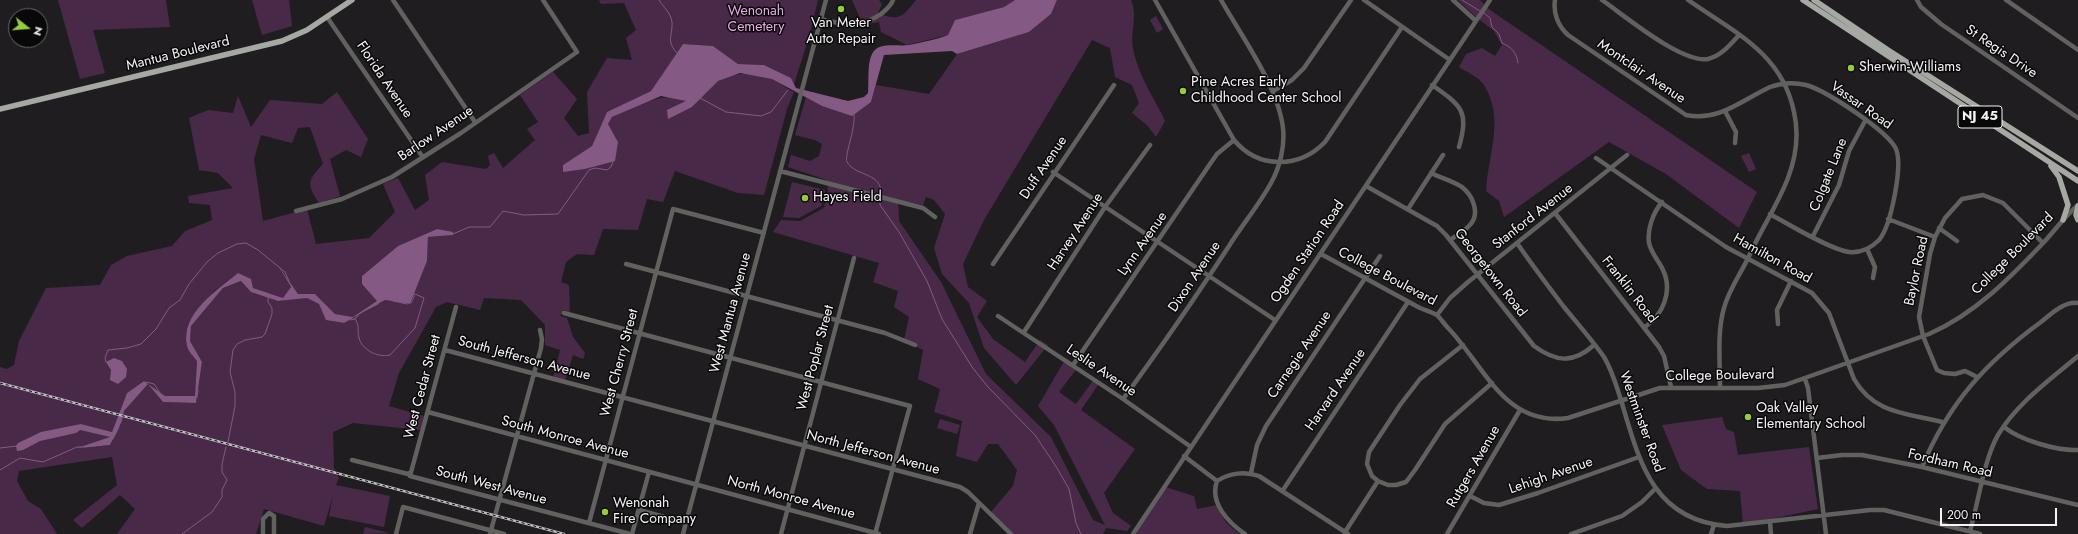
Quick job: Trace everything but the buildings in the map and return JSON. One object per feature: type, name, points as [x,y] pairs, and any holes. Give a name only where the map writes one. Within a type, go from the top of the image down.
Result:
[{"type":"main road","name":"Mantua Boulevard","points":[[0,110],[267,45],[293,37],[352,0]]},
{"type":"main road","name":"NJ 45","points":[[1802,0],[2078,181]]},
{"type":"main road","name":"NJ 45","points":[[1814,0],[1893,54],[2078,171]]},
{"type":"main road","points":[[2031,150],[2032,153],[2053,167],[2074,207],[2078,220]]},
{"type":"main road","points":[[2063,220],[2074,207]]},
{"type":"street","points":[[393,0],[475,122]]},
{"type":"street","name":"Barlow Avenue","points":[[296,211],[349,196],[392,177],[577,52],[543,0]]},
{"type":"street","name":"West Mantua Avenue","points":[[683,534],[826,0]]},
{"type":"street","points":[[821,19],[840,24],[860,25],[883,12],[893,0]]},
{"type":"street","points":[[1155,0],[1234,140],[1241,149],[1254,157],[1279,163],[1304,158],[1325,142],[1402,27]]},
{"type":"street","name":"Dixon Avenue","points":[[1123,399],[1210,276],[1271,183],[1279,163],[1282,148],[1283,127],[1273,91],[1221,0]]},
{"type":"street","points":[[1273,91],[1299,74],[1351,0]]},
{"type":"street","points":[[1364,0],[1450,60]]},
{"type":"street","points":[[1453,0],[1476,21]]},
{"type":"street","name":"Ogden Station Road","points":[[1133,534],[1190,446],[1321,254],[1490,0]]},
{"type":"street","name":"Montclair Avenue","points":[[1555,0],[1554,6],[1558,23],[1568,35],[1672,107],[1686,115],[1697,117],[1713,116],[1770,87],[1786,84]]},
{"type":"street","points":[[1602,0],[1685,56],[1707,59],[1717,55],[1731,44],[1739,35]]},
{"type":"street","points":[[1688,0],[1739,35],[1772,62],[1786,84],[1795,115],[1796,148],[1788,180],[1723,309],[1721,328],[1720,386]]},
{"type":"street","name":"St Regis Drive","points":[[1917,0],[1921,7],[1941,24],[2078,118]]},
{"type":"street","points":[[2006,0],[2078,50]]},
{"type":"street","name":"Florida Avenue","points":[[327,17],[422,156]]},
{"type":"street","name":"Vassar Road","points":[[1786,84],[1798,84],[1814,88],[1827,94],[1889,139],[1898,158],[1899,166],[1888,219],[1882,235],[1867,249]]},
{"type":"street","name":"Duff Avenue","points":[[993,264],[1114,85]]},
{"type":"street","points":[[1432,86],[1454,102],[1463,112],[1464,129],[1458,147]]},
{"type":"street","points":[[1725,110],[1736,132],[1735,143]]},
{"type":"street","name":"Colgate Lane","points":[[1813,236],[1839,185],[1849,151],[1865,121]]},
{"type":"street","name":"Lynn Avenue","points":[[1073,365],[1214,159],[1234,140]]},
{"type":"street","name":"Harvey Avenue","points":[[1024,332],[1105,207],[1150,145]]},
{"type":"street","points":[[1408,208],[1443,155]]},
{"type":"street","name":"Stanford Avenue","points":[[1437,315],[1450,298],[1478,274],[1613,168],[1627,155]]},
{"type":"street","name":"Hamilton Road","points":[[1596,158],[1613,168],[1726,247],[1812,293],[1829,313],[1859,388],[1876,404],[1900,412],[1942,422]]},
{"type":"street","points":[[780,171],[923,208],[935,217]]},
{"type":"street","points":[[1054,172],[1275,320]]},
{"type":"street","points":[[1431,173],[1461,186],[1470,194],[1474,204],[1476,216],[1472,224],[1450,240]]},
{"type":"street","name":"Georgetown Road","points":[[1366,186],[1408,208],[1437,226],[1478,274],[1534,346],[1542,352],[1562,359],[1573,358],[1585,353],[1594,345]]},
{"type":"street","name":"Baylor Road","points":[[1977,377],[1965,371],[1955,374],[1944,373],[1937,370],[1923,336],[1919,312],[1934,237],[1958,202],[1970,196],[1983,194],[2003,202],[2043,243]]},
{"type":"street","points":[[1645,328],[1657,316],[1664,304],[1667,294],[1666,279],[1663,270],[1649,243],[1653,217],[1662,202]]},
{"type":"street","name":"West Cherry Street","points":[[589,523],[673,209],[764,233]]},
{"type":"street","name":"Franklin Road","points":[[1555,213],[1659,347],[1664,356],[1670,387]]},
{"type":"street","points":[[1770,214],[1843,251],[1857,252],[1867,249],[1874,268],[1874,278]]},
{"type":"street","points":[[1888,219],[1934,237]]},
{"type":"street","name":"College Boulevard","points":[[1321,254],[1408,302],[1437,315],[1509,402],[1520,410],[1538,417],[1559,419],[1580,415],[1660,388],[1774,386],[1805,379],[1946,327],[1973,310],[2043,243],[2063,220]]},
{"type":"street","points":[[1939,228],[1957,241]]},
{"type":"street","name":"Westminster Road","points":[[1517,243],[1610,368],[1639,457],[1648,478],[1655,489],[1676,508],[1699,520],[1714,525],[1727,526],[1870,510],[1884,510],[1980,534]]},
{"type":"street","name":"Carnegie Avenue","points":[[1251,473],[1257,445],[1266,426],[1380,256]]},
{"type":"street","name":"West Poplar Street","points":[[781,534],[854,258]]},
{"type":"street","points":[[626,264],[885,333],[915,345]]},
{"type":"street","points":[[1778,324],[1777,310],[1791,281]]},
{"type":"street","name":"Harvard Avenue","points":[[1283,490],[1408,302]]},
{"type":"street","points":[[1922,467],[1942,422],[1977,377],[2016,339],[2064,305],[2078,303]]},
{"type":"street","name":"West Cedar Street","points":[[411,472],[456,307]]},
{"type":"street","points":[[564,313],[730,359],[910,406],[876,534]]},
{"type":"street","name":"Leslie Avenue","points":[[998,316],[1073,365],[1190,446]]},
{"type":"street","points":[[491,532],[534,374],[542,339],[540,330]]},
{"type":"street","points":[[1463,345],[1414,386],[1369,452],[1369,470],[1378,481],[1388,485],[1396,485],[1406,482],[1445,424],[1492,383]]},
{"type":"street","name":"South Jefferson Avenue","points":[[445,350],[713,421]]},
{"type":"street","points":[[1970,531],[1988,460],[1998,436],[2030,396],[2078,356]]},
{"type":"street","points":[[1805,379],[1808,388],[1826,534]]},
{"type":"street","name":"Rutgers Avenue","points":[[1447,534],[1520,410]]},
{"type":"street","name":"South Monroe Avenue","points":[[428,412],[697,484]]},
{"type":"street","name":"North Jefferson Avenue","points":[[713,421],[805,447],[960,487],[1011,534]]},
{"type":"street","points":[[2004,427],[2019,437],[2067,450],[2078,450]]},
{"type":"street","name":"Fordham Road","points":[[1817,458],[1842,454],[1862,455],[1922,467],[2078,505]]},
{"type":"street","points":[[1184,456],[1218,481]]},
{"type":"street","name":"Lehigh Avenue","points":[[1470,496],[1484,503],[1499,505],[1538,493],[1639,457]]},
{"type":"street","name":"South West Avenue","points":[[352,460],[408,474],[411,472],[410,476],[631,534]]},
{"type":"street","points":[[631,534],[649,472]]},
{"type":"street","points":[[1245,534],[1225,517],[1216,496],[1218,481],[1225,476],[1251,473],[1283,490],[1347,533],[1378,481]]},
{"type":"street","name":"North Monroe Avenue","points":[[697,484],[876,534]]},
{"type":"street","points":[[1571,534],[1622,516],[1642,502],[1655,489]]},
{"type":"street","points":[[970,534],[979,503]]},
{"type":"street","points":[[396,534],[403,507],[491,532],[504,534]]},
{"type":"street","points":[[639,510],[686,523]]},
{"type":"street","points":[[263,534],[264,519],[269,513],[274,516],[274,534]]},
{"type":"street","points":[[1770,522],[1772,534]]},
{"type":"street","points":[[1711,534],[1714,525]]},
{"type":"green space","points":[[58,0],[166,0],[170,27],[93,30],[105,73],[80,79]]},
{"type":"green space","points":[[252,0],[289,0],[292,26],[262,35]]},
{"type":"green space","name":"Wenonah Cemetery","points":[[599,0],[818,0],[809,37],[794,84],[791,78],[764,65],[738,64],[713,46],[683,44],[651,91],[607,112],[592,146],[563,165],[563,172],[618,142],[608,124],[612,117],[653,100],[674,98],[684,100],[692,107],[715,83],[724,78],[738,74],[759,75],[773,79],[794,92],[787,109],[764,195],[738,193],[675,171],[663,202],[647,199],[638,230],[603,229],[594,255],[577,254],[566,262],[561,282],[569,285],[570,312],[564,310],[560,316],[567,318],[573,337],[585,353],[583,359],[573,355],[565,381],[553,378],[560,350],[545,345],[545,325],[521,300],[484,298],[480,310],[447,302],[436,307],[399,373],[389,406],[424,416],[420,430],[353,423],[333,432],[334,468],[339,478],[336,485],[390,496],[384,527],[329,516],[333,496],[324,526],[264,509],[256,534],[117,534],[135,509],[120,495],[82,528],[73,520],[117,485],[112,457],[19,471],[17,481],[28,501],[41,509],[57,534],[0,534],[0,367],[7,369],[14,365],[19,341],[46,288],[100,285],[111,265],[127,256],[172,246],[185,231],[212,220],[210,205],[189,203],[188,196],[233,188],[218,173],[199,170],[189,118],[208,110],[233,113],[238,96],[251,127],[270,100],[322,104],[337,92],[368,139],[361,157],[346,150],[330,159],[340,196],[319,203],[312,191],[310,182],[314,174],[323,164],[310,127],[298,128],[292,143],[261,135],[254,159],[263,221],[307,209],[316,244],[369,238],[395,212],[383,184],[398,178],[415,210],[429,200],[425,175],[442,162],[486,169],[490,165],[488,156],[494,153],[503,168],[535,140],[527,129],[538,122],[520,95],[553,72],[577,99],[564,118],[578,136],[589,133],[587,92],[607,58],[632,60],[626,38],[636,30],[624,3],[601,4]],"holes":[[[437,229],[453,235],[428,237],[427,261],[410,304],[385,300],[344,323],[327,320],[319,304],[307,298],[278,301],[251,292],[242,281],[223,288],[191,326],[190,341],[202,363],[196,403],[163,402],[148,384],[124,411],[122,421],[110,445],[80,447],[111,437],[80,430],[81,424],[112,432],[127,393],[144,381],[165,396],[195,396],[197,361],[187,347],[186,333],[214,291],[238,273],[253,288],[283,298],[291,288],[281,270],[298,294],[315,294],[335,314],[353,317],[378,301],[362,284],[362,276],[398,246]]]},
{"type":"green space","points":[[852,0],[879,0],[882,4],[878,13],[885,16],[896,17],[904,14],[916,0],[1015,0],[1004,7],[955,20],[948,35],[907,45],[881,32],[879,22],[863,25]]},
{"type":"green space","points":[[1057,0],[1131,0],[1134,12],[1132,42],[1135,58],[1142,77],[1165,121],[1156,137],[1147,125],[1132,113],[1139,103],[1132,85],[1115,77],[1110,48],[1092,40],[984,220],[963,264],[968,287],[987,301],[977,317],[993,339],[1025,362],[1040,340],[1048,345],[1016,385],[984,348],[969,303],[942,274],[934,248],[945,214],[934,200],[926,197],[923,205],[898,200],[899,221],[941,282],[986,374],[1051,437],[1093,520],[1105,525],[1054,425],[1038,406],[1066,358],[1078,367],[1059,392],[1076,404],[1095,378],[1100,382],[1081,410],[1135,449],[1104,493],[1113,513],[1131,526],[1127,531],[1106,528],[1103,534],[1011,534],[990,513],[1013,486],[1017,470],[998,444],[988,444],[977,462],[956,456],[962,421],[934,412],[940,389],[918,379],[923,350],[904,340],[909,317],[894,307],[898,291],[873,282],[879,263],[773,232],[781,220],[800,221],[824,208],[828,190],[827,180],[788,167],[791,155],[810,161],[819,156],[822,144],[815,140],[795,135],[806,97],[822,106],[871,102],[876,85],[929,94],[957,54],[1029,32],[1051,14]]},
{"type":"green space","points":[[1458,0],[1480,0],[1490,10],[1757,192],[1739,228],[1666,174],[1609,142],[1504,217],[1499,201],[1486,191],[1494,137],[1493,111],[1490,98],[1482,82],[1459,67],[1466,54],[1482,48],[1495,56],[1502,45],[1494,31]]},
{"type":"green space","points":[[1156,16],[1163,29],[1157,33],[1150,20]]},
{"type":"green space","points":[[1749,153],[1756,169],[1749,172],[1741,156]]},
{"type":"green space","name":"Hayes Field","points":[[792,182],[825,190],[821,206],[799,218],[783,217]]},
{"type":"green space","points":[[1722,417],[1726,429],[1734,432],[1738,455],[1809,447],[1818,509],[1743,525],[1740,491],[1707,489],[1681,470],[1662,425]]},
{"type":"green space","points":[[940,419],[960,425],[957,434],[937,428]]},
{"type":"green space","points":[[1165,487],[1194,496],[1197,509],[1217,505],[1226,522],[1240,534],[1137,534],[1137,530]]},
{"type":"green space","points":[[365,527],[389,533],[363,534]]},
{"type":"shaded area","points":[[1015,0],[1057,0],[1051,14],[1029,32],[957,54],[952,51],[884,55],[871,102],[852,116],[822,106],[772,79],[740,73],[718,81],[692,107],[668,119],[667,110],[686,101],[661,96],[612,117],[608,124],[618,142],[615,161],[585,169],[563,172],[563,165],[592,146],[607,112],[651,91],[683,44],[713,46],[738,64],[764,65],[791,78],[796,88],[848,101],[864,97],[868,93],[870,58],[879,47],[889,45],[909,45],[943,37],[948,35],[955,20],[1004,7]]},
{"type":"shaded area","points":[[437,229],[453,232],[453,235],[428,237],[427,261],[410,304],[385,300],[344,323],[326,320],[319,304],[307,298],[278,301],[251,292],[241,281],[223,288],[191,326],[190,341],[202,362],[196,403],[163,402],[148,384],[124,411],[122,421],[110,445],[77,448],[110,437],[80,430],[76,433],[40,441],[23,450],[17,451],[16,446],[18,443],[41,432],[81,424],[112,432],[127,393],[144,381],[165,396],[195,396],[197,361],[187,346],[186,334],[189,323],[202,304],[238,273],[251,279],[253,288],[283,298],[291,287],[277,264],[298,294],[315,294],[335,314],[353,317],[377,301],[362,284],[362,276],[398,246]]},
{"type":"shaded area","points":[[114,358],[122,361],[127,369],[126,377],[118,384],[110,380],[111,370],[106,362]]},
{"type":"waterway","points":[[659,0],[669,13],[672,22],[670,38],[672,45],[678,54]]},
{"type":"waterway","points":[[1462,0],[1480,11]]},
{"type":"waterway","points":[[1484,13],[1490,18],[1492,27],[1499,34],[1502,43],[1513,51],[1518,63]]},
{"type":"waterway","points":[[700,98],[726,112],[761,116],[771,112],[788,90]]},
{"type":"waterway","points":[[854,114],[847,162],[851,167],[878,182],[881,195]]},
{"type":"waterway","points":[[453,234],[469,227],[490,227],[503,211],[524,215],[558,214],[589,170],[595,168],[607,170],[611,167],[613,161]]},
{"type":"waterway","points":[[880,200],[880,205],[899,232],[927,281],[942,319],[972,367],[988,387],[1035,435],[1057,468],[1069,489],[1076,523],[1081,534]]},
{"type":"waterway","points":[[106,362],[105,358],[108,350],[127,348],[141,344],[156,329],[169,308],[180,300],[189,284],[207,262],[218,253],[237,244],[246,243],[258,250],[285,272],[289,281]]},
{"type":"waterway","points":[[411,303],[414,293]]},
{"type":"waterway","points":[[355,319],[357,321],[359,338],[363,346],[376,354],[385,356],[390,355],[415,328],[424,298],[415,294]]},
{"type":"waterway","points":[[228,442],[235,406],[235,392],[230,372],[233,350],[237,344],[245,340],[262,337],[265,334],[272,314],[272,308],[268,302],[268,297]]},
{"type":"waterway","points":[[393,301],[407,304]]},
{"type":"waterway","points":[[370,308],[378,304]]},
{"type":"waterway","points":[[350,320],[355,319],[360,313]]},
{"type":"waterway","points":[[146,382],[154,384],[160,393]]},
{"type":"waterway","points":[[197,397],[198,390]]},
{"type":"waterway","points":[[113,439],[119,427]]},
{"type":"waterway","points":[[85,447],[102,445]]},
{"type":"waterway","points":[[0,448],[17,446]]},
{"type":"waterway","points":[[0,470],[20,458],[43,462],[77,447],[82,447]]},
{"type":"waterway","points":[[182,534],[212,512],[222,497],[222,490],[227,480],[222,472],[222,464],[226,447]]},
{"type":"railway","points":[[0,383],[564,534]]},
{"type":"place","name":"Van Meter Auto Repair","points":[[841,9]]},
{"type":"place","name":"Sherwin-Williams","points":[[1851,68]]},
{"type":"place","name":"Pine Acres Early Childhood Center School","points":[[1183,91]]},
{"type":"place","name":"Hayes Field","points":[[805,198]]},
{"type":"place","name":"Oak Valley Elementary School","points":[[1748,417]]},
{"type":"place","name":"Wenonah Fire Company","points":[[605,512]]}]
